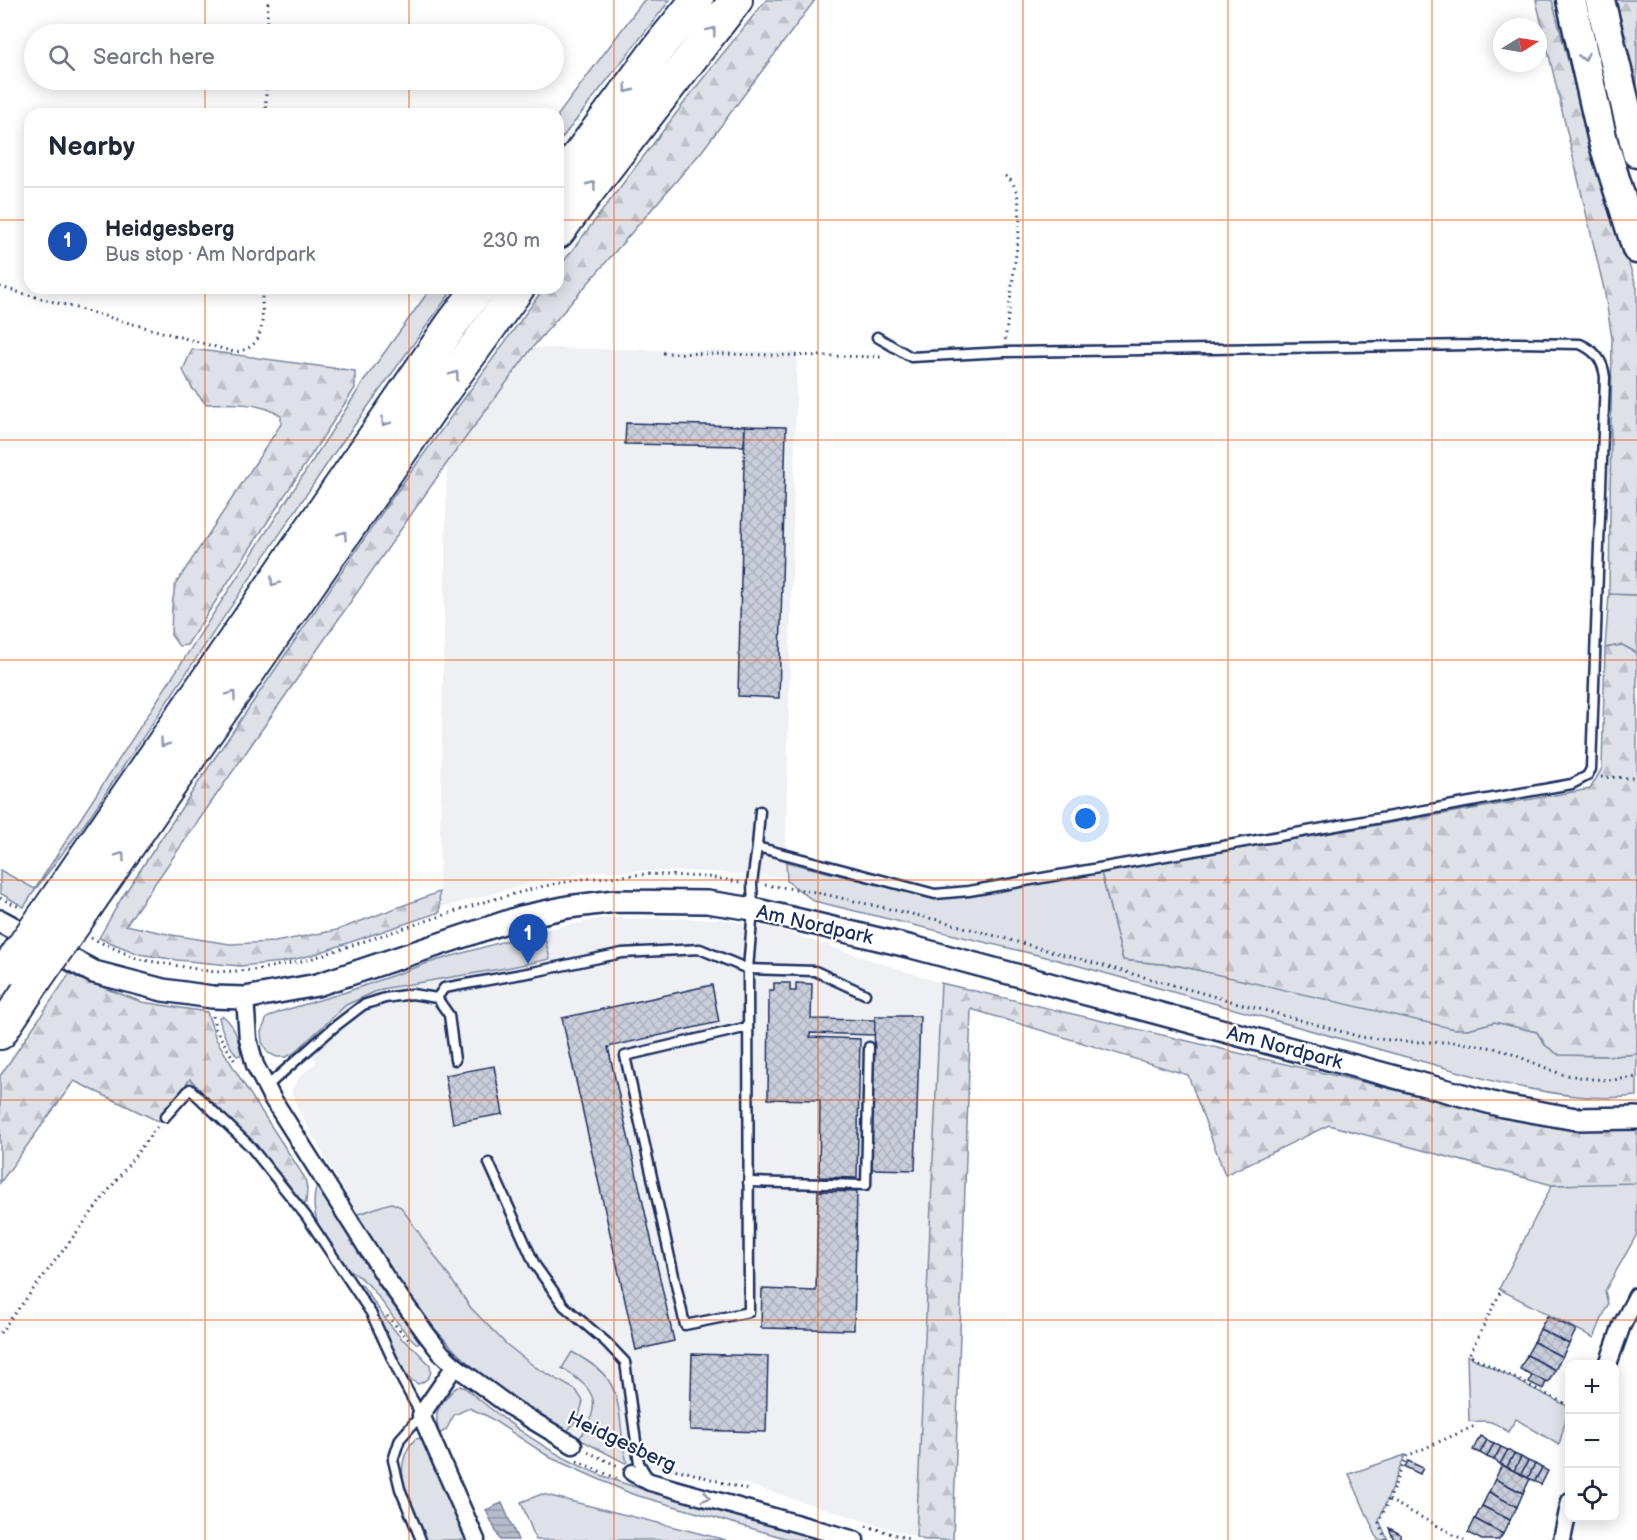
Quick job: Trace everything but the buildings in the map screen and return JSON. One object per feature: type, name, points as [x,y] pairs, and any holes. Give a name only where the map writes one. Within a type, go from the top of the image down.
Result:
[{"type":"highway","points":[[564,175],[697,0]]},
{"type":"highway","points":[[564,224],[736,0]]},
{"type":"highway","points":[[1571,0],[1603,141],[1637,249]]},
{"type":"highway","points":[[1600,0],[1637,153]]},
{"type":"highway","points":[[74,898],[452,324],[474,294]]},
{"type":"highway","points":[[0,1033],[14,976],[74,898],[514,294]]},
{"type":"street","name":"Am Nordpark","points":[[0,921],[94,972],[163,990],[212,997],[245,998],[317,985],[521,917],[568,907],[615,901],[707,902],[753,909],[912,947],[1503,1106],[1576,1119],[1637,1118]]},
{"type":"street","name":"Heidgesberg","points":[[245,998],[248,1039],[255,1065],[272,1098],[386,1278],[441,1353],[512,1408],[573,1445]]},
{"type":"street","points":[[1610,1360],[1637,1296]]},
{"type":"street","points":[[455,1366],[421,1414],[477,1540]]},
{"type":"street","name":"Heidgesberg","points":[[633,1473],[650,1482],[855,1540]]},
{"type":"street","points":[[1562,1540],[1565,1522]]},
{"type":"lane","points":[[757,847],[935,894],[969,891],[1572,784],[1587,776],[1591,769],[1605,377],[1601,361],[1589,348],[1580,344],[1514,343],[1005,352],[911,357],[877,337]]},
{"type":"lane","points":[[748,1027],[625,1056],[685,1325],[749,1312],[748,969],[753,909],[752,883],[760,811]]},
{"type":"lane","points":[[437,998],[444,988],[622,953],[700,950],[748,969],[815,971],[865,994]]},
{"type":"lane","points":[[266,1087],[333,1028],[363,1005],[385,998],[412,994],[437,998],[448,1015],[455,1060]]},
{"type":"lane","points":[[748,1182],[866,1185],[869,1047]]},
{"type":"lane","points":[[165,1118],[190,1089],[250,1146],[306,1216],[371,1313],[402,1380],[421,1414],[400,1439],[393,1460],[400,1490],[421,1540]]},
{"type":"lane","points":[[489,1163],[535,1265],[564,1306],[606,1342],[625,1362],[639,1463],[650,1482]]},
{"type":"path","points":[[267,24],[268,0]]},
{"type":"path","points":[[266,90],[266,108]]},
{"type":"path","points":[[1005,176],[1013,182],[1019,203],[1020,222],[1005,352]]},
{"type":"path","points":[[0,287],[24,294]]},
{"type":"path","points":[[25,294],[234,352],[252,347],[261,336],[262,294]]},
{"type":"path","points":[[663,353],[911,357]]},
{"type":"path","points":[[1587,776],[1637,778]]},
{"type":"path","points":[[0,898],[22,908]]},
{"type":"path","points":[[85,936],[138,959],[215,972]]},
{"type":"path","points":[[0,1333],[165,1118]]},
{"type":"path","points":[[1500,1293],[1469,1355],[1565,1404]]},
{"type":"path","points":[[1386,1540],[1379,1523],[1407,1456],[1477,1425]]},
{"type":"path","name":"Heidgesberg","points":[[573,1445],[633,1473]]},
{"type":"path","points":[[1388,1500],[1464,1540]]},
{"type":"shaded area","points":[[532,348],[797,352],[785,877],[693,871],[601,871],[535,882],[440,908],[447,463]]},
{"type":"shaded area","points":[[606,918],[719,919],[777,929],[941,983],[916,1537],[746,1484],[625,1463],[567,1433],[494,1386],[457,1353],[427,1320],[393,1273],[298,1109],[291,1091],[299,1077],[317,1062],[279,1012],[364,986],[428,963],[543,930]]},
{"type":"green space","points":[[644,0],[670,0],[564,135],[563,108]]},
{"type":"green space","points":[[766,0],[815,0],[702,151],[532,348],[447,463],[126,925],[230,944],[275,942],[337,930],[439,892],[440,912],[312,955],[283,962],[240,966],[139,954],[99,938],[121,899],[214,759],[390,501],[540,294],[564,294],[564,261],[700,82]]},
{"type":"green space","points":[[1536,0],[1552,0],[1597,170],[1637,288],[1637,595],[1609,594],[1612,338],[1604,289],[1547,47],[1547,18],[1540,18]]},
{"type":"green space","points":[[1613,0],[1637,0],[1637,97]]},
{"type":"green space","points":[[427,294],[450,294],[335,452],[86,822],[24,907],[0,893],[0,870],[35,889],[366,378]]},
{"type":"green space","points":[[192,349],[355,371],[355,388],[187,645],[179,646],[171,635],[175,585],[281,424],[281,416],[264,408],[245,404],[206,404],[192,388],[183,370]]},
{"type":"green space","points":[[1609,594],[1637,595],[1637,653],[1622,645],[1605,648]]},
{"type":"green space","points":[[1622,645],[1637,653],[1637,1054],[1559,1055],[1545,1045],[1537,1032],[1495,1022],[1467,1029],[1455,1029],[1180,966],[1123,960],[1101,872],[1590,789],[1602,768],[1605,648]]},
{"type":"green space","points":[[786,862],[904,891],[925,895],[964,897],[1101,872],[1123,960],[1180,966],[1467,1029],[1495,1022],[1537,1032],[1545,1045],[1559,1055],[1637,1054],[1637,1096],[1585,1097],[1500,1083],[1054,959],[814,901],[787,881]]},
{"type":"green space","points":[[543,930],[550,959],[381,989],[346,1005],[294,1053],[286,1057],[277,1057],[268,1053],[262,1042],[261,1032],[267,1018],[279,1012],[346,992],[428,963]]},
{"type":"green space","points":[[70,973],[80,979],[142,1002],[207,1012],[216,1039],[305,1178],[306,1203],[303,1204],[283,1177],[190,1079],[158,1121],[74,1081],[0,1183],[0,1076]]},
{"type":"green space","points":[[941,983],[1490,1112],[1599,1130],[1637,1127],[1637,1183],[1552,1185],[1329,1125],[1225,1175],[1188,1075],[971,1009],[953,1540],[925,1540],[916,1537]]},
{"type":"green space","points":[[223,1016],[236,1033],[241,1055],[237,1056],[225,1038],[219,1017]]},
{"type":"green space","points":[[1637,1183],[1637,1234],[1605,1291],[1608,1304],[1594,1338],[1499,1289],[1552,1185]]},
{"type":"green space","points":[[317,1185],[380,1287],[421,1343],[416,1343],[410,1337],[369,1285],[344,1265],[330,1248],[316,1218],[314,1196]]},
{"type":"green space","points":[[392,1203],[401,1207],[471,1308],[506,1344],[535,1367],[576,1390],[583,1401],[579,1416],[566,1433],[494,1386],[457,1353],[427,1320],[393,1273],[357,1214]]},
{"type":"green space","points":[[356,1283],[363,1286],[402,1339],[430,1365],[430,1375],[424,1381],[418,1384],[403,1375],[373,1309]]},
{"type":"green space","points":[[572,1352],[602,1373],[613,1389],[619,1411],[627,1462],[625,1463],[579,1439],[587,1427],[594,1407],[593,1398],[583,1383],[562,1368]]},
{"type":"green space","points":[[1467,1355],[1565,1405],[1565,1422],[1559,1445],[1516,1419],[1508,1432],[1491,1422],[1469,1421]]},
{"type":"green space","points":[[460,1386],[543,1445],[594,1472],[641,1489],[748,1516],[827,1540],[792,1540],[632,1494],[551,1458],[487,1416],[469,1408],[454,1415],[446,1430],[439,1434],[438,1409],[452,1391]]},
{"type":"green space","points":[[422,1438],[468,1540],[426,1540],[414,1515],[402,1476],[403,1463],[415,1439]]},
{"type":"green space","points":[[1405,1455],[1379,1520],[1388,1540],[1378,1540],[1349,1474]]},
{"type":"green space","points":[[542,1494],[726,1540],[536,1540],[521,1502]]},
{"type":"water","points":[[502,1503],[518,1540],[500,1540],[486,1510]]},
{"type":"place","name":"Heidgesberg","points":[[528,964]]}]
